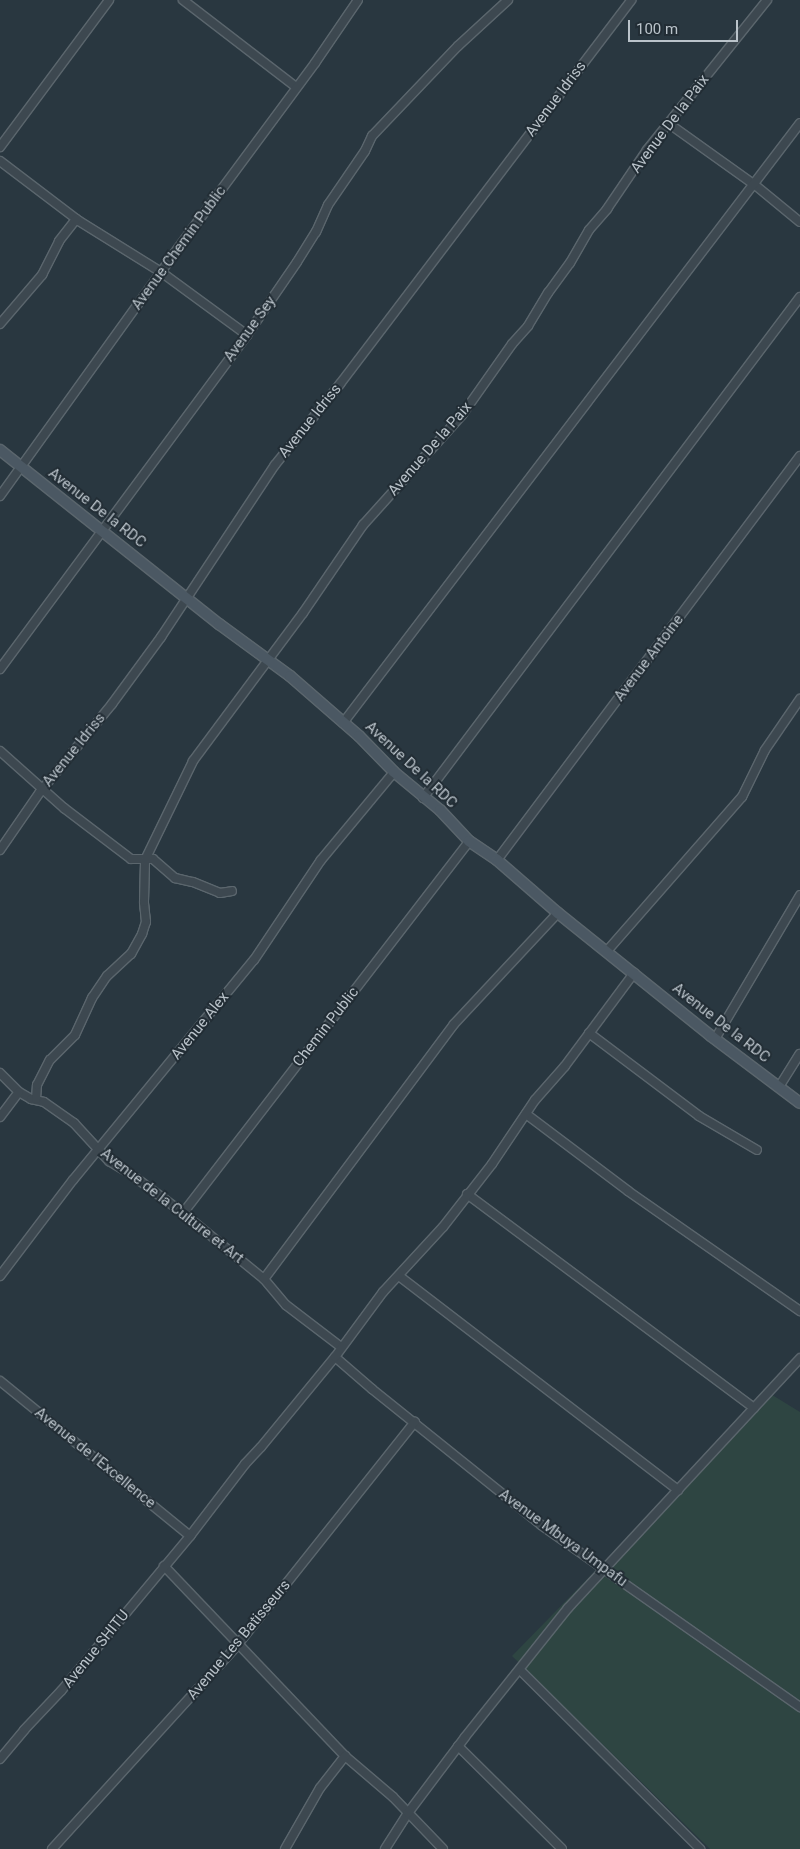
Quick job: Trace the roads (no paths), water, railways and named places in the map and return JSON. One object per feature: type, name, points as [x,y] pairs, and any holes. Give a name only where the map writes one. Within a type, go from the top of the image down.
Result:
[{"type":"street","points":[[0,147],[109,0]]},
{"type":"street","points":[[183,0],[296,87]]},
{"type":"street","name":"Avenue Chemin Public","points":[[0,496],[358,0]]},
{"type":"street","name":"Avenue Sey","points":[[0,669],[246,335],[297,262],[316,232],[328,205],[365,151],[372,136],[458,46],[508,0]]},
{"type":"street","name":"Avenue Idriss","points":[[0,850],[44,788],[112,704],[161,637],[185,597],[275,465],[340,384],[631,0]]},
{"type":"street","name":"Avenue De la Paix","points":[[145,860],[193,761],[268,660],[363,525],[462,415],[512,344],[528,326],[548,293],[570,264],[589,230],[608,209],[616,193],[668,123],[768,0]]},
{"type":"street","points":[[668,123],[755,185],[800,222]]},
{"type":"street","points":[[343,723],[755,185],[800,123]]},
{"type":"street","points":[[0,161],[76,219],[161,272],[246,335]]},
{"type":"street","points":[[0,324],[42,275],[59,241],[76,219]]},
{"type":"street","points":[[424,798],[800,297]]},
{"type":"street","name":"Avenue De la RDC","points":[[0,450],[185,597],[290,676],[359,736],[394,772],[440,810],[469,841],[497,860],[558,913],[608,951],[715,1039],[800,1102]]},
{"type":"street","name":"Avenue Antoine","points":[[497,860],[800,456]]},
{"type":"street","points":[[608,951],[742,797],[765,750],[800,700]]},
{"type":"street","points":[[0,751],[44,788],[64,808],[131,858],[153,859],[175,878],[193,882],[220,893],[232,891]]},
{"type":"street","name":"Avenue Alex","points":[[0,1276],[74,1180],[254,960],[344,829],[394,772]]},
{"type":"street","name":"Chemin Public","points":[[183,1213],[469,841]]},
{"type":"street","points":[[36,1099],[37,1085],[50,1060],[75,1035],[92,998],[107,976],[132,954],[142,934],[146,922],[144,894],[145,860]]},
{"type":"street","points":[[715,1039],[800,895]]},
{"type":"street","points":[[264,1279],[454,1024],[558,913]]},
{"type":"street","name":"Avenue SHITU","points":[[0,1759],[61,1691],[190,1536],[245,1464],[262,1447],[299,1398],[335,1357],[383,1292],[443,1227],[492,1164],[526,1114],[634,973]]},
{"type":"street","points":[[589,1033],[699,1116],[757,1150]]},
{"type":"street","points":[[779,1087],[800,1054]]},
{"type":"street","name":"Avenue de la Culture et Art","points":[[0,1073],[19,1092],[31,1099],[36,1099],[74,1124],[109,1161],[132,1175],[183,1213],[264,1279],[286,1305],[341,1347]]},
{"type":"street","points":[[0,1117],[19,1092]]},
{"type":"street","points":[[526,1114],[628,1191],[800,1311]]},
{"type":"street","points":[[467,1194],[754,1408]]},
{"type":"street","points":[[399,1276],[678,1490]]},
{"type":"street","name":"Avenue Mbuya Umpafu","points":[[335,1357],[541,1525],[800,1707]]},
{"type":"street","points":[[385,1849],[408,1813],[458,1746],[568,1608],[800,1359]]},
{"type":"street","name":"Avenue de l'Excellence","points":[[0,1381],[190,1536]]},
{"type":"street","name":"Avenue Les Batisseurs","points":[[52,1849],[238,1645],[415,1422]]},
{"type":"street","points":[[164,1566],[345,1756],[393,1797],[443,1849]]},
{"type":"street","points":[[520,1670],[700,1849]]},
{"type":"street","points":[[458,1746],[562,1849]]},
{"type":"street","points":[[285,1849],[320,1788],[345,1756]]}]
